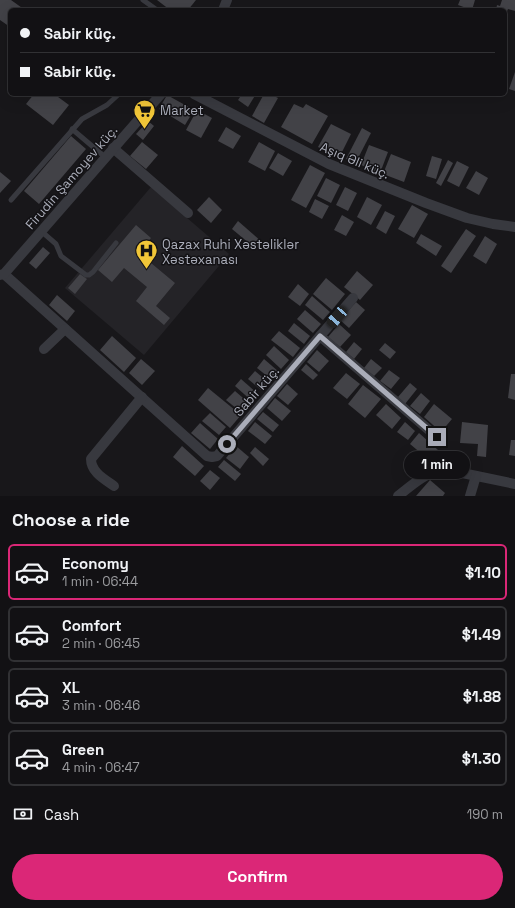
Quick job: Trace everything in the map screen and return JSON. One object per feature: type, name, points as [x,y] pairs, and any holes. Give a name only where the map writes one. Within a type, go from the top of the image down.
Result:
[{"type":"street","name":"Firudin Şamoyev küç.","points":[[2,274],[159,96]]},
{"type":"street","name":"Aşıq Əli küç.","points":[[198,96],[329,164],[467,218],[515,227]]},
{"type":"street","points":[[113,148],[188,213]]},
{"type":"street","name":"Sabir küç.","points":[[2,274],[142,397],[203,453],[212,458],[217,456],[320,336]]},
{"type":"street","points":[[353,298],[320,336],[437,437]]},
{"type":"street","points":[[44,350],[65,329]]},
{"type":"street","points":[[114,486],[94,470],[91,463],[92,459],[142,397]]},
{"type":"street","points":[[398,496],[421,478],[433,471],[443,469],[515,484]]},
{"type":"street","points":[[470,496],[476,476]]},
{"type":"lane","points":[[143,0],[154,8]]},
{"type":"lane","points":[[11,200],[82,119],[107,105],[117,96]]},
{"type":"lane","points":[[72,129],[105,158]]},
{"type":"lane","points":[[41,231],[56,244],[61,256],[86,275],[93,272],[116,243]]},
{"type":"shaded area","name":"Qazax Ruhi Xəstəliklər Xəstəxanası","points":[[151,187],[229,254],[144,355],[65,288]]},
{"type":"building","points":[[0,0],[11,0],[22,8],[8,8],[8,26],[0,20]]},
{"type":"building","points":[[157,0],[196,0],[190,8],[167,8]]},
{"type":"building","points":[[460,0],[475,0],[473,8],[466,8],[458,5]]},
{"type":"building","points":[[502,0],[515,0],[515,11],[508,9],[507,11],[507,8],[496,8],[497,5],[500,6]]},
{"type":"building","points":[[515,72],[515,91],[509,89]]},
{"type":"building","points":[[32,96],[57,96],[69,105],[53,125],[26,104]]},
{"type":"building","points":[[166,96],[169,96],[194,110],[185,125],[159,109]]},
{"type":"building","points":[[241,96],[255,96],[248,107],[238,100]]},
{"type":"building","points":[[263,96],[274,96],[278,98],[264,123],[252,116]]},
{"type":"building","points":[[294,104],[303,108],[306,104],[328,116],[312,144],[281,127]]},
{"type":"building","points":[[197,110],[212,118],[201,138],[186,130]]},
{"type":"building","points":[[148,121],[154,126],[143,140],[136,134]]},
{"type":"building","points":[[331,124],[351,134],[339,158],[318,147]]},
{"type":"building","points":[[226,127],[241,136],[233,149],[218,141]]},
{"type":"building","points":[[362,128],[371,133],[355,164],[346,159]]},
{"type":"building","points":[[71,136],[86,149],[39,204],[24,191]]},
{"type":"building","points":[[142,142],[158,155],[146,169],[130,156]]},
{"type":"building","points":[[259,142],[275,151],[265,171],[248,162]]},
{"type":"building","points":[[369,145],[388,152],[380,173],[361,165]]},
{"type":"building","points":[[278,153],[292,161],[283,176],[269,168]]},
{"type":"building","points":[[391,154],[411,162],[404,182],[383,174]]},
{"type":"building","points":[[432,156],[442,159],[436,179],[426,176]]},
{"type":"building","points":[[448,160],[453,163],[441,186],[436,183]]},
{"type":"building","points":[[457,161],[469,167],[459,187],[447,181]]},
{"type":"building","points":[[310,165],[325,173],[306,208],[291,200]]},
{"type":"building","points":[[476,171],[488,178],[479,195],[466,188]]},
{"type":"building","points":[[0,172],[11,181],[0,193]]},
{"type":"building","points":[[326,178],[340,185],[331,203],[317,196]]},
{"type":"building","points":[[345,187],[357,193],[348,211],[336,205]]},
{"type":"building","points":[[209,197],[222,210],[211,223],[197,210]]},
{"type":"building","points":[[367,197],[382,205],[371,225],[357,217]]},
{"type":"building","points":[[315,199],[329,206],[322,219],[309,212]]},
{"type":"building","points":[[412,205],[428,214],[414,238],[398,229]]},
{"type":"building","points":[[385,211],[395,216],[386,234],[376,228]]},
{"type":"building","points":[[342,215],[354,222],[346,236],[334,230]]},
{"type":"building","points":[[238,221],[262,242],[256,249],[232,229]]},
{"type":"building","points":[[136,225],[151,238],[139,253],[175,283],[156,306],[170,318],[164,325],[136,301],[147,287],[124,268],[112,282],[98,270]]},
{"type":"building","points":[[466,229],[476,236],[451,273],[441,266]]},
{"type":"building","points":[[421,234],[442,246],[436,256],[416,243]]},
{"type":"building","points":[[485,236],[497,244],[486,264],[473,256]]},
{"type":"building","points":[[43,247],[50,253],[36,269],[29,263]]},
{"type":"building","points":[[357,271],[373,285],[360,300],[344,287]]},
{"type":"building","points":[[80,274],[87,279],[75,294],[68,288]]},
{"type":"building","points":[[326,278],[345,294],[332,310],[313,294]]},
{"type":"building","points":[[298,284],[309,294],[300,306],[288,297]]},
{"type":"building","points":[[57,295],[75,311],[67,321],[49,305]]},
{"type":"building","points":[[312,296],[330,312],[323,320],[305,305]]},
{"type":"building","points":[[356,302],[365,310],[349,328],[340,320]]},
{"type":"building","points":[[305,310],[321,324],[313,333],[297,319]]},
{"type":"building","points":[[294,323],[310,336],[304,344],[288,331]]},
{"type":"building","points":[[339,324],[351,335],[340,347],[328,337]]},
{"type":"building","points":[[279,331],[300,348],[293,357],[271,340]]},
{"type":"building","points":[[112,336],[136,358],[124,372],[100,350]]},
{"type":"building","points":[[354,342],[362,349],[354,359],[346,352]]},
{"type":"building","points":[[385,343],[396,352],[390,359],[379,350]]},
{"type":"building","points":[[274,346],[289,360],[281,369],[266,355]]},
{"type":"building","points":[[317,350],[329,361],[319,372],[307,362]]},
{"type":"building","points":[[141,359],[155,371],[142,385],[129,373]]},
{"type":"building","points":[[264,359],[279,372],[272,380],[257,368]]},
{"type":"building","points":[[371,359],[382,368],[374,376],[364,368]]},
{"type":"building","points":[[306,364],[318,375],[313,380],[301,370]]},
{"type":"building","points":[[389,370],[400,378],[391,389],[380,381]]},
{"type":"building","points":[[255,371],[268,382],[261,390],[248,379]]},
{"type":"building","points":[[346,373],[360,384],[347,399],[333,388]]},
{"type":"building","points":[[511,374],[515,374],[515,400],[508,398]]},
{"type":"building","points":[[241,379],[259,395],[253,402],[235,386]]},
{"type":"building","points":[[410,383],[417,389],[405,404],[398,397]]},
{"type":"building","points":[[287,384],[298,394],[288,405],[277,396]]},
{"type":"building","points":[[363,385],[381,399],[365,418],[348,404]]},
{"type":"building","points":[[208,388],[241,415],[230,428],[198,400]]},
{"type":"building","points":[[235,391],[250,404],[242,413],[226,400]]},
{"type":"building","points":[[421,393],[430,401],[420,414],[410,406]]},
{"type":"building","points":[[275,398],[291,411],[282,421],[267,408]]},
{"type":"building","points":[[386,404],[401,418],[392,429],[376,415]]},
{"type":"building","points":[[434,404],[452,419],[441,432],[424,417]]},
{"type":"building","points":[[263,412],[279,425],[273,432],[257,419]]},
{"type":"building","points":[[210,413],[226,427],[219,435],[202,421]]},
{"type":"building","points":[[255,422],[272,436],[265,444],[248,431]]},
{"type":"building","points":[[405,422],[415,431],[408,440],[397,432]]},
{"type":"building","points":[[462,422],[488,425],[486,457],[477,456],[478,444],[460,443]]},
{"type":"building","points":[[200,423],[218,439],[210,449],[191,433]]},
{"type":"building","points":[[419,433],[438,450],[429,460],[410,444]]},
{"type":"building","points":[[511,440],[515,440],[515,456],[509,455]]},
{"type":"building","points":[[182,446],[204,466],[195,476],[173,457]]},
{"type":"building","points":[[236,446],[249,457],[240,469],[226,458]]},
{"type":"building","points":[[255,447],[269,459],[263,466],[250,453]]},
{"type":"building","points":[[224,460],[241,474],[235,481],[218,467]]},
{"type":"building","points":[[210,470],[220,478],[210,490],[200,481]]},
{"type":"building","points":[[430,480],[445,493],[443,496],[416,496]]},
{"type":"place","name":"Market","points":[[145,130]]},
{"type":"place","name":"Qazax Ruhi Xəstəliklər Xəstəxanası","points":[[147,270]]},
{"type":"route","points":[[227,444],[320,336],[437,437]]}]
